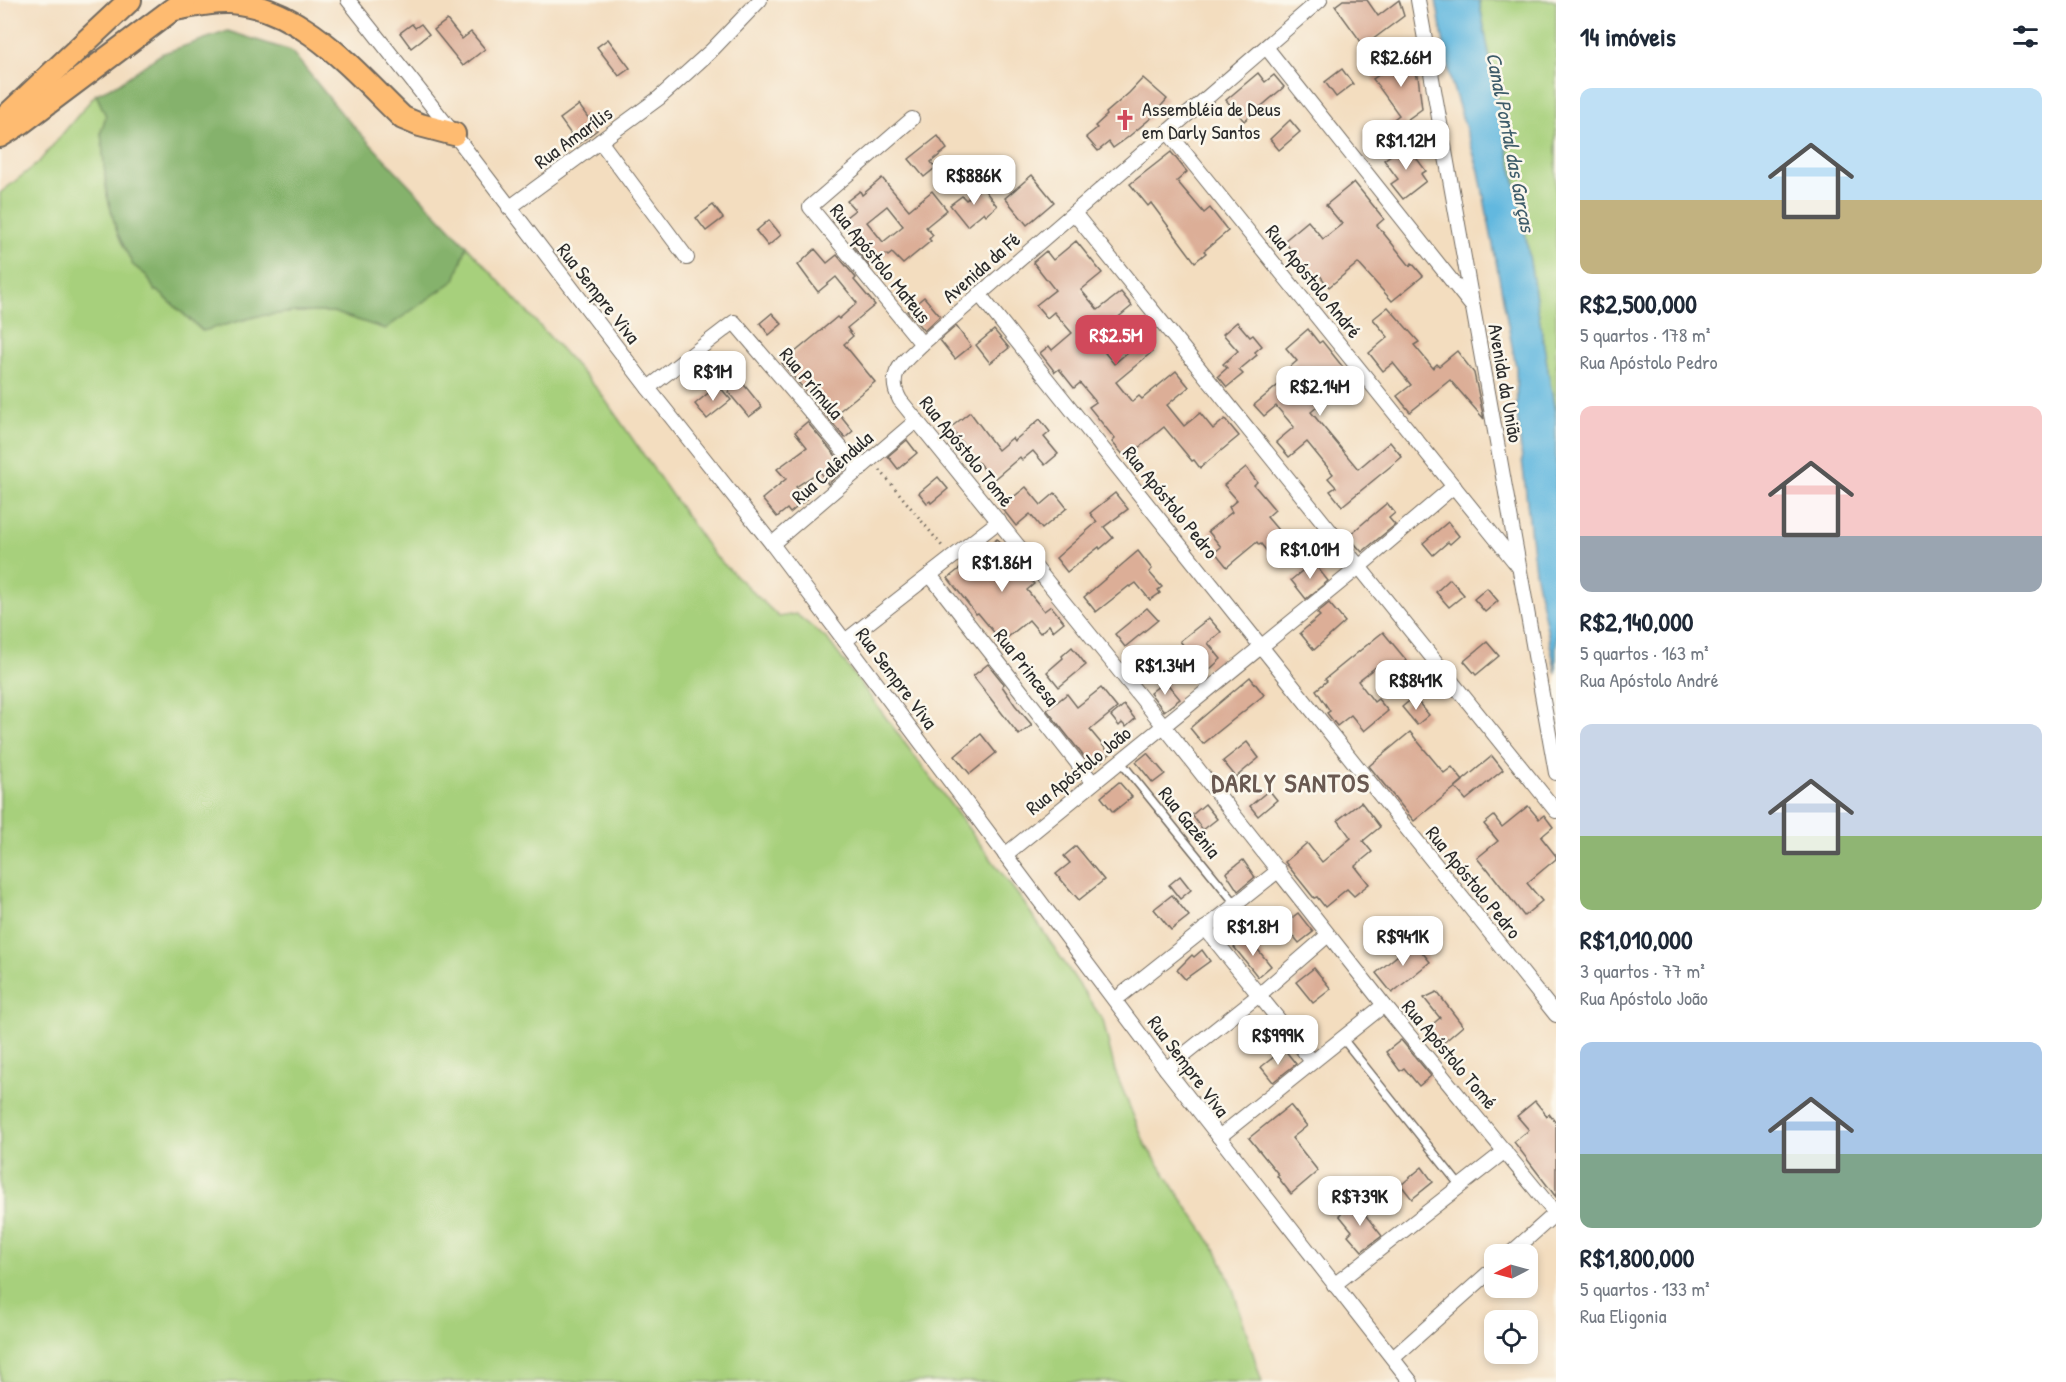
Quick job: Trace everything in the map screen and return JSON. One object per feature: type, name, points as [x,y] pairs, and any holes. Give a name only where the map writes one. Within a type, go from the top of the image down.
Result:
[{"type":"main road","points":[[0,122],[130,0]]},
{"type":"main road","points":[[0,136],[21,123],[180,4],[230,2],[263,9],[292,22],[318,38],[404,118],[454,134]]},
{"type":"street","name":"Rua Sempre Viva","points":[[348,0],[454,134],[648,388],[772,544],[1166,1069],[1411,1382]]},
{"type":"street","name":"Rua Amarílis","points":[[509,208],[659,98],[711,51],[760,0]]},
{"type":"street","name":"Avenida da Fé","points":[[894,383],[895,375],[901,365],[922,344],[1320,0]]},
{"type":"street","name":"Avenida da União","points":[[1418,0],[1556,773]]},
{"type":"street","points":[[1266,47],[1472,306]]},
{"type":"street","name":"Rua Apóstolo Mateus","points":[[912,119],[810,207],[922,344]]},
{"type":"street","name":"Rua Apóstolo André","points":[[1168,132],[1519,567]]},
{"type":"street","points":[[600,141],[687,258]]},
{"type":"street","points":[[1074,213],[1556,811]]},
{"type":"street","name":"Rua Apóstolo Pedro","points":[[979,294],[1556,1016]]},
{"type":"street","name":"Rua Prímula","points":[[648,388],[734,322],[860,470]]},
{"type":"street","name":"Rua Apóstolo Tomé","points":[[894,383],[895,392],[900,400],[1164,726],[1384,1005],[1556,1213]]},
{"type":"street","name":"Rua Calêndula","points":[[772,544],[917,420]]},
{"type":"street","name":"Rua Apóstolo João","points":[[1005,855],[1359,567],[1454,486]]},
{"type":"street","points":[[845,641],[999,521]]},
{"type":"street","name":"Rua Princesa","points":[[930,575],[1093,783]]},
{"type":"street","points":[[1115,1000],[1279,870]]},
{"type":"street","points":[[1205,927],[1312,1061]]},
{"type":"street","points":[[1166,1069],[1259,995],[1328,935]]},
{"type":"street","points":[[1219,1137],[1384,1005]]},
{"type":"street","points":[[1334,1285],[1505,1150]]},
{"type":"street","points":[[1521,1244],[1556,1213]]},
{"type":"street","points":[[1393,1358],[1484,1277]]},
{"type":"lane","name":"Rua Gazênia","points":[[1120,761],[1235,903]]},
{"type":"lane","points":[[1342,1039],[1461,1187]]},
{"type":"path","points":[[872,459],[951,558]]},
{"type":"green space","points":[[1479,0],[1556,0],[1556,418],[1521,208],[1503,130]]},
{"type":"green space","points":[[228,31],[291,51],[343,115],[467,246],[455,280],[385,329],[333,312],[295,312],[258,316],[203,331],[158,291],[155,291],[147,276],[133,265],[117,232],[107,195],[101,132],[106,116],[96,94],[118,84],[161,54]]},
{"type":"green space","points":[[96,94],[106,116],[101,132],[107,195],[117,232],[133,265],[147,276],[155,291],[158,291],[202,331],[258,316],[295,312],[333,312],[385,329],[454,280],[467,246],[599,391],[713,554],[779,617],[796,614],[828,640],[1024,903],[1103,1020],[1115,1071],[1145,1144],[1218,1253],[1233,1289],[1262,1382],[0,1382],[0,193],[38,163]]},
{"type":"water","points":[[1436,0],[1479,0],[1503,130],[1521,208],[1556,418],[1556,673],[1535,571],[1517,416],[1516,367],[1479,171],[1450,78]]},
{"type":"building","points":[[1343,0],[1367,0],[1378,16],[1399,0],[1404,16],[1364,46],[1335,6]]},
{"type":"building","points":[[447,20],[462,39],[471,32],[485,49],[463,66],[434,30]]},
{"type":"building","points":[[412,24],[415,28],[421,24],[429,34],[411,48],[400,33]]},
{"type":"building","points":[[608,39],[630,68],[619,76],[597,47]]},
{"type":"building","points":[[1409,44],[1416,77],[1418,76],[1422,109],[1404,122],[1407,125],[1394,135],[1386,125],[1399,115],[1373,79],[1383,72],[1379,67]]},
{"type":"building","points":[[1342,69],[1353,84],[1336,97],[1325,82]]},
{"type":"building","points":[[1258,73],[1265,82],[1274,75],[1284,87],[1244,121],[1226,100]]},
{"type":"building","points":[[1143,78],[1167,99],[1151,118],[1127,138],[1113,148],[1109,142],[1098,151],[1086,137],[1097,128],[1095,126],[1107,115],[1106,113]]},
{"type":"building","points":[[579,105],[597,130],[578,144],[560,119]]},
{"type":"building","points":[[1290,120],[1300,132],[1279,150],[1270,139]]},
{"type":"building","points":[[938,136],[947,149],[931,162],[935,168],[924,177],[909,159]]},
{"type":"building","points":[[1406,144],[1426,171],[1421,174],[1426,181],[1403,199],[1391,184],[1398,179],[1384,160]]},
{"type":"building","points":[[1171,152],[1187,172],[1177,181],[1204,213],[1210,208],[1228,231],[1204,251],[1206,253],[1195,262],[1151,203],[1148,206],[1130,184]]},
{"type":"building","points":[[1032,175],[1054,202],[1027,225],[1005,198]]},
{"type":"building","points":[[882,178],[909,210],[932,191],[947,210],[926,227],[933,235],[929,239],[931,241],[903,264],[892,253],[888,256],[886,254],[870,267],[851,243],[856,240],[841,221],[855,210],[847,201],[860,191],[862,195]],"holes":[[[887,206],[903,226],[883,242],[867,222]]]},
{"type":"building","points":[[1354,182],[1384,219],[1377,225],[1410,266],[1412,263],[1423,276],[1392,301],[1358,263],[1329,287],[1318,273],[1313,277],[1284,241],[1308,221],[1323,239],[1342,224],[1326,205]]},
{"type":"building","points":[[982,187],[997,206],[986,215],[984,212],[967,226],[950,205],[962,196],[966,200]]},
{"type":"building","points":[[713,205],[723,218],[706,231],[696,218]]},
{"type":"building","points":[[769,220],[781,235],[768,246],[756,231]]},
{"type":"building","points":[[1076,241],[1102,273],[1081,290],[1098,310],[1121,292],[1132,306],[1093,338],[1114,364],[1142,340],[1152,352],[1116,382],[1132,402],[1139,396],[1142,399],[1176,371],[1189,387],[1167,405],[1184,426],[1200,413],[1213,429],[1225,419],[1239,436],[1200,468],[1164,427],[1126,458],[1112,442],[1115,439],[1089,407],[1096,402],[1080,383],[1074,388],[1059,369],[1055,372],[1040,353],[1049,346],[1052,350],[1072,333],[1054,312],[1047,318],[1036,305],[1055,290],[1033,262],[1046,251],[1053,260]]},
{"type":"building","points":[[815,249],[827,263],[837,255],[875,305],[847,328],[853,336],[844,344],[875,382],[838,412],[853,431],[845,438],[782,363],[857,303],[836,277],[818,292],[798,265]]},
{"type":"building","points":[[924,297],[940,316],[924,331],[907,311]]},
{"type":"building","points":[[1388,307],[1419,342],[1414,345],[1433,368],[1437,364],[1439,366],[1457,351],[1474,373],[1484,419],[1450,380],[1410,412],[1397,396],[1411,385],[1393,363],[1383,371],[1369,353],[1388,337],[1373,319]]},
{"type":"building","points":[[772,313],[782,324],[769,335],[760,323]]},
{"type":"building","points":[[1237,322],[1250,337],[1253,335],[1262,346],[1255,352],[1257,355],[1239,370],[1243,374],[1227,387],[1218,376],[1227,368],[1223,364],[1238,351],[1223,334]]},
{"type":"building","points":[[956,326],[971,346],[955,359],[940,340]]},
{"type":"building","points":[[1308,329],[1319,343],[1322,341],[1346,371],[1335,380],[1341,387],[1311,412],[1358,469],[1390,442],[1402,457],[1342,506],[1330,491],[1336,487],[1328,478],[1333,474],[1307,442],[1289,457],[1276,442],[1294,427],[1276,406],[1264,416],[1254,405],[1288,377],[1284,372],[1297,361],[1286,348]]},
{"type":"building","points":[[994,330],[1009,348],[990,363],[976,345]]},
{"type":"building","points":[[741,381],[762,407],[749,417],[728,392]]},
{"type":"building","points":[[718,385],[731,400],[707,419],[695,404]]},
{"type":"building","points":[[970,412],[998,450],[1012,438],[1014,441],[1040,419],[1050,432],[1044,437],[1058,454],[1045,465],[1033,451],[1022,460],[1020,457],[993,480],[978,462],[975,465],[963,450],[966,448],[950,428]]},
{"type":"building","points":[[807,422],[846,468],[828,484],[820,471],[796,487],[807,499],[790,513],[787,509],[777,517],[762,499],[786,479],[777,469],[807,447],[795,432]]},
{"type":"building","points":[[907,440],[917,453],[898,469],[888,456]]},
{"type":"building","points":[[1246,467],[1257,482],[1254,485],[1275,510],[1267,517],[1278,530],[1274,534],[1287,550],[1274,560],[1257,542],[1227,567],[1215,552],[1221,547],[1208,531],[1232,512],[1229,507],[1237,500],[1224,485]]},
{"type":"building","points":[[938,477],[948,489],[931,503],[930,501],[927,503],[919,493]]},
{"type":"building","points":[[1026,487],[1041,505],[1055,493],[1067,508],[1042,529],[1030,514],[1016,526],[1001,507]]},
{"type":"building","points":[[1115,493],[1128,509],[1104,527],[1113,538],[1067,572],[1056,558],[1097,522],[1090,513]]},
{"type":"building","points":[[1387,503],[1395,513],[1389,518],[1395,525],[1362,552],[1348,536]]},
{"type":"building","points":[[1448,522],[1459,536],[1433,555],[1423,543]]},
{"type":"building","points":[[997,539],[1034,584],[1027,590],[1044,611],[1051,606],[1064,622],[1053,631],[1049,625],[1040,633],[1029,620],[1002,642],[978,613],[976,614],[948,578]]},
{"type":"building","points":[[1138,551],[1152,569],[1149,572],[1162,587],[1158,590],[1160,593],[1150,600],[1136,583],[1096,612],[1084,597]]},
{"type":"building","points":[[1313,562],[1328,581],[1306,599],[1291,580]]},
{"type":"building","points":[[1450,579],[1464,595],[1449,607],[1436,592]]},
{"type":"building","points":[[1487,588],[1498,601],[1485,612],[1474,599]]},
{"type":"building","points":[[1329,603],[1345,622],[1314,650],[1300,633],[1320,616],[1317,613]]},
{"type":"building","points":[[1147,608],[1158,620],[1125,647],[1115,634]]},
{"type":"building","points":[[1209,618],[1221,632],[1208,643],[1221,659],[1209,670],[1202,661],[1198,664],[1180,641]]},
{"type":"building","points":[[1383,632],[1407,661],[1391,675],[1381,663],[1358,681],[1374,702],[1378,699],[1388,711],[1364,731],[1351,715],[1337,726],[1327,713],[1330,711],[1316,690],[1327,681],[1325,679]]},
{"type":"building","points":[[1487,642],[1499,656],[1476,675],[1464,661]]},
{"type":"building","points":[[1072,647],[1086,665],[1059,687],[1047,672]]},
{"type":"building","points":[[988,664],[1004,684],[1002,686],[1015,705],[1032,725],[1019,735],[973,676]]},
{"type":"building","points":[[1250,677],[1264,695],[1203,744],[1190,728]]},
{"type":"building","points":[[1165,681],[1180,699],[1164,711],[1150,693]]},
{"type":"building","points":[[1101,688],[1117,708],[1090,730],[1110,754],[1093,768],[1047,710],[1067,694],[1077,707]]},
{"type":"building","points":[[1414,697],[1429,715],[1417,725],[1402,707]]},
{"type":"building","points":[[1124,705],[1135,719],[1126,727],[1122,723],[1119,726],[1111,716]]},
{"type":"building","points":[[1410,732],[1444,773],[1452,767],[1463,781],[1414,821],[1369,766]]},
{"type":"building","points":[[981,734],[996,753],[970,774],[955,756]]},
{"type":"building","points":[[1247,742],[1259,758],[1236,777],[1223,761]]},
{"type":"building","points":[[1147,753],[1165,774],[1153,783],[1136,762]]},
{"type":"building","points":[[1492,756],[1503,770],[1466,800],[1455,787]]},
{"type":"building","points":[[1119,782],[1132,797],[1113,812],[1101,797]]},
{"type":"building","points":[[1269,790],[1277,800],[1258,816],[1250,806]]},
{"type":"building","points":[[1361,802],[1380,827],[1363,841],[1372,852],[1355,866],[1369,884],[1354,896],[1347,889],[1325,907],[1317,897],[1314,898],[1285,862],[1307,843],[1322,862],[1351,838],[1338,820]]},
{"type":"building","points":[[1205,804],[1217,819],[1203,830],[1192,815]]},
{"type":"building","points":[[1528,806],[1539,819],[1544,815],[1553,827],[1541,837],[1556,859],[1527,883],[1542,901],[1524,916],[1477,858],[1498,841],[1484,824],[1494,816],[1502,827]]},
{"type":"building","points":[[1076,846],[1104,880],[1079,900],[1056,874],[1070,863],[1064,856]]},
{"type":"building","points":[[1243,860],[1255,877],[1238,891],[1226,873]]},
{"type":"building","points":[[1180,876],[1191,890],[1180,899],[1169,885]]},
{"type":"building","points":[[1172,895],[1189,916],[1171,930],[1154,909]]},
{"type":"building","points":[[1298,913],[1313,932],[1299,943],[1284,924]]},
{"type":"building","points":[[1247,936],[1271,966],[1258,977],[1234,947]]},
{"type":"building","points":[[1414,942],[1430,962],[1392,993],[1376,973]]},
{"type":"building","points":[[1202,950],[1210,961],[1185,979],[1177,970],[1192,955],[1194,957]]},
{"type":"building","points":[[1314,968],[1331,989],[1313,1003],[1296,982]]},
{"type":"building","points":[[1437,992],[1463,1026],[1442,1044],[1429,1027],[1440,1018],[1424,998]]},
{"type":"building","points":[[1401,1040],[1431,1076],[1419,1086],[1404,1068],[1400,1071],[1386,1052]]},
{"type":"building","points":[[1284,1049],[1296,1064],[1273,1082],[1261,1067]]},
{"type":"building","points":[[1535,1101],[1556,1123],[1556,1197],[1514,1142],[1529,1130],[1517,1116]]},
{"type":"building","points":[[1290,1105],[1307,1126],[1292,1138],[1318,1171],[1291,1194],[1277,1176],[1279,1175],[1249,1138]]},
{"type":"building","points":[[1422,1167],[1433,1182],[1412,1199],[1401,1185]]},
{"type":"building","points":[[1355,1202],[1382,1236],[1362,1251],[1348,1235],[1352,1231],[1339,1215]]},
{"type":"place","name":"Assembléia de Deus em Darly Santos","points":[[1125,120]]},
{"type":"district","name":"DARLY SANTOS","points":[[1291,782]]},
{"type":"water label","name":"Canal Pontal das Garças","points":[[1511,142]]}]
